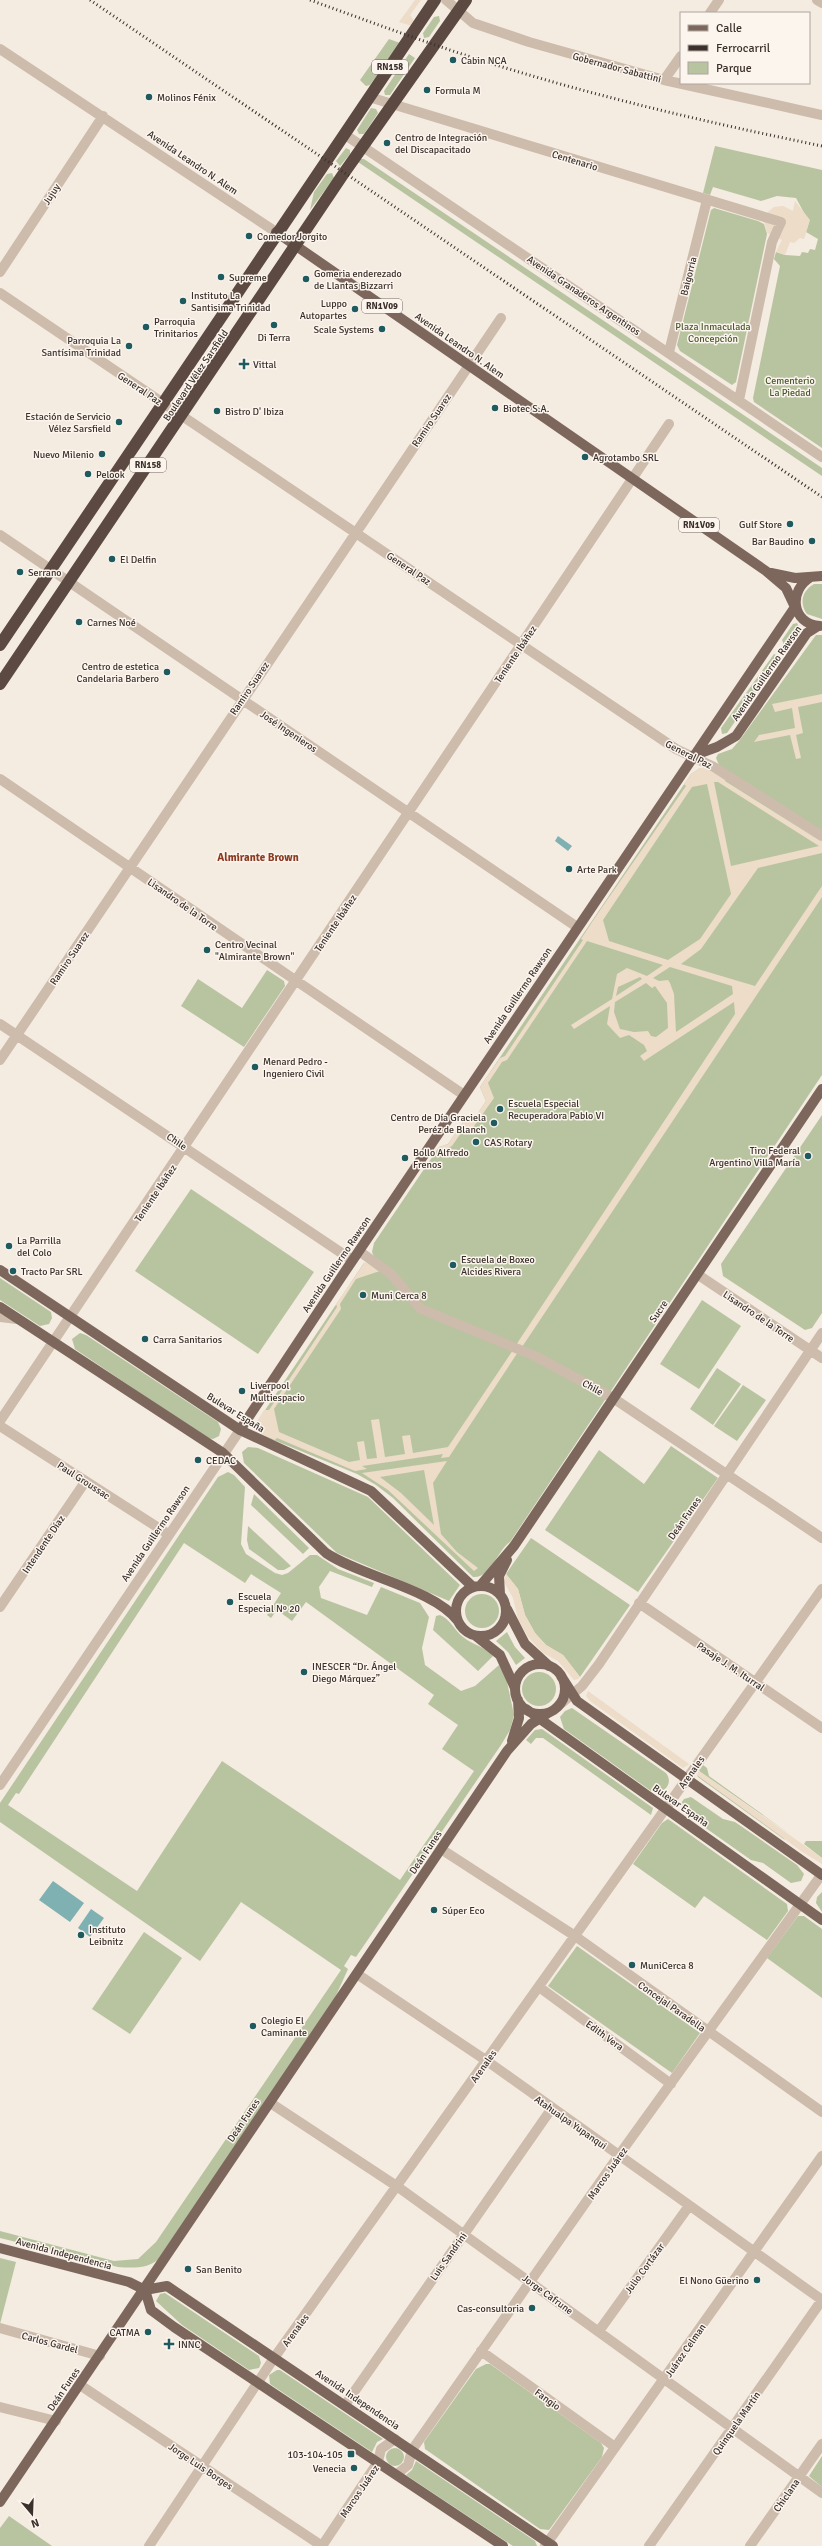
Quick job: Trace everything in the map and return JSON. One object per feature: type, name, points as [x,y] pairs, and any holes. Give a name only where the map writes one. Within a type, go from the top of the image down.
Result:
[{"type":"highway","name":"Boulevard Vélez Sarsfield","points":[[0,645],[276,232],[435,0]]},
{"type":"highway","name":"Boulevard Vélez Sarsfield","points":[[0,684],[182,416],[362,146],[466,0]]},
{"type":"main road","name":"Avenida Leandro N. Alem","points":[[276,232],[632,480],[766,571],[786,588],[795,606]]},
{"type":"main road","name":"RN1V09","points":[[766,571],[785,577],[822,576]]},
{"type":"main road","points":[[795,606],[796,592],[805,581],[811,577]]},
{"type":"main road","name":"RN1V09","points":[[795,606],[802,619],[820,626]]},
{"type":"main road","name":"Avenida Guillermo Rawson","points":[[240,1430],[352,1260],[795,606]]},
{"type":"main road","name":"Avenida Guillermo Rawson","points":[[692,756],[717,747],[736,736],[807,633],[820,626]]},
{"type":"main road","name":"Sucre","points":[[500,1594],[499,1576],[514,1546],[822,1089]]},
{"type":"main road","name":"Bulevar España","points":[[0,1270],[240,1430],[371,1491],[477,1587]]},
{"type":"main road","points":[[0,1307],[223,1453],[326,1553],[344,1563],[436,1602],[451,1612],[462,1628],[476,1636],[500,1655],[515,1688],[518,1699],[526,1709],[536,1714],[552,1710],[564,1694],[561,1676]]},
{"type":"main road","name":"Sucre","points":[[477,1587],[514,1546]]},
{"type":"main road","points":[[458,1621],[456,1607],[462,1595],[477,1587],[488,1587],[500,1594],[525,1644],[561,1676],[577,1701],[822,1874]]},
{"type":"main road","points":[[476,1636],[492,1634],[498,1630],[506,1616],[507,1608]]},
{"type":"main road","points":[[515,1688],[519,1676],[527,1668],[539,1665],[550,1667]]},
{"type":"main road","name":"Deán Funes","points":[[507,1751],[518,1726],[518,1699]]},
{"type":"main road","name":"Bulevar España","points":[[526,1709],[822,1920]]},
{"type":"main road","name":"Deán Funes","points":[[0,2502],[4,2488],[56,2421],[145,2290],[269,2102],[358,1974],[507,1751],[538,1719],[552,1710]]},
{"type":"main road","name":"Avenida Independencia","points":[[0,2248],[129,2282],[145,2290],[167,2286],[412,2450],[549,2545]]},
{"type":"main road","points":[[145,2290],[151,2310],[503,2546]]},
{"type":"street","name":"Gobernador Sabattini","points":[[446,0],[458,12],[473,23],[529,42],[680,84]]},
{"type":"street","points":[[711,12],[720,0]]},
{"type":"street","points":[[817,0],[822,3]]},
{"type":"street","name":"Avenida Leandro N. Alem","points":[[0,49],[276,232]]},
{"type":"street","points":[[664,80],[680,57]]},
{"type":"street","name":"Gobernador Sabattini","points":[[682,84],[822,115]]},
{"type":"street","name":"Centenario","points":[[369,97],[781,222],[772,242],[739,400]]},
{"type":"street","name":"Jujuy","points":[[0,272],[103,116]]},
{"type":"street","name":"Avenida Granaderos Argentinos","points":[[344,134],[669,352],[822,457]]},
{"type":"street","name":"Baigorria","points":[[669,352],[708,200]]},
{"type":"street","name":"General Paz","points":[[0,293],[676,749],[714,767],[822,836]]},
{"type":"street","name":"Ramiro Suarez","points":[[0,1060],[131,868],[242,699],[501,318]]},
{"type":"street","name":"Teniente Ibáñez","points":[[0,1421],[186,1147],[295,981],[669,424]]},
{"type":"street","name":"José Ingenieros","points":[[0,535],[578,927]]},
{"type":"street","name":"Lisandro de la Torre","points":[[0,779],[464,1095]]},
{"type":"street","name":"Chile","points":[[0,1024],[186,1147],[352,1260]]},
{"type":"street","name":"Chile","points":[[359,1251],[391,1274],[421,1309],[535,1356],[613,1398],[822,1538]]},
{"type":"street","name":"Lisandro de la Torre","points":[[697,1274],[822,1358]]},
{"type":"street","points":[[0,1317],[17,1319]]},
{"type":"street","name":"Deán Funes","points":[[552,1710],[573,1695],[599,1664],[639,1603],[728,1475],[822,1333]]},
{"type":"street","name":"Paul Groussac","points":[[0,1426],[168,1534]]},
{"type":"street","name":"Avenida Guillermo Rawson","points":[[0,1785],[4,1774],[240,1430]]},
{"type":"street","name":"Intendente Díaz","points":[[0,1606],[86,1482]]},
{"type":"street","name":"Arenales","points":[[149,2546],[274,2358],[398,2188],[686,1778],[822,1589]]},
{"type":"street","name":"Pasaje J. M. Iturral","points":[[639,1603],[822,1728]]},
{"type":"street","name":"Concejal Paradella","points":[[441,1849],[575,1936],[822,2112]]},
{"type":"street","name":"Marcos Juárez","points":[[397,2474],[408,2465],[412,2450],[619,2155],[672,2084],[708,2031],[822,1874]]},
{"type":"street","name":"Atahualpa Yupanqui","points":[[358,1974],[487,2061],[822,2300]]},
{"type":"street","name":"Edith Vera","points":[[539,1987],[672,2084]]},
{"type":"street","name":"Jorge Cafrune","points":[[269,2102],[398,2188],[531,2282],[822,2493]]},
{"type":"street","name":"Luis Sandrini","points":[[345,2405],[552,2108]]},
{"type":"street","name":"Juárez Celman","points":[[549,2545],[615,2447],[822,2156]]},
{"type":"street","name":"Julio Cortázar","points":[[598,2331],[689,2206]]},
{"type":"street","name":"Quinquela Martín","points":[[650,2546],[822,2300]]},
{"type":"street","name":"Carlos Gardel","points":[[0,2328],[100,2356]]},
{"type":"street","name":"Fangio","points":[[482,2351],[615,2447]]},
{"type":"street","name":"Jorge Luis Borges","points":[[80,2385],[322,2546]]},
{"type":"street","points":[[0,2407],[56,2421]]},
{"type":"street","name":"Marcos Juárez","points":[[322,2546],[378,2462],[381,2449],[395,2440]]},
{"type":"street","name":"Chiclana","points":[[750,2546],[822,2444]]},
{"type":"green space","points":[[439,16],[440,21],[429,37],[424,38],[423,33],[434,17]]},
{"type":"green space","points":[[389,39],[400,43],[370,85],[366,86],[360,80]]},
{"type":"green space","points":[[409,54],[415,58],[390,95],[385,95],[384,91]]},
{"type":"green space","points":[[371,108],[376,109],[378,113],[364,134],[359,134],[357,130]]},
{"type":"green space","name":"Cementerio La Piedad","points":[[715,146],[822,170],[822,448],[754,402],[753,398],[780,266],[774,259],[776,252],[785,255],[800,256],[802,252],[808,253],[810,249],[815,250],[818,239],[806,232],[809,222],[796,198],[777,196],[761,201],[713,187],[710,195],[703,193]]},
{"type":"green space","points":[[346,148],[350,150],[350,154],[340,166],[336,161]]},
{"type":"green space","points":[[360,159],[364,159],[822,468],[822,476],[358,162]]},
{"type":"green space","points":[[332,173],[334,178],[310,210],[314,192],[327,174]]},
{"type":"green space","name":"Plaza Inmaculada Concepción","points":[[714,208],[758,221],[764,224],[767,234],[736,382],[732,385],[680,351],[677,345],[711,210]]},
{"type":"green space","points":[[814,584],[822,584],[822,619],[807,614],[803,606],[804,594]]},
{"type":"green space","points":[[797,623],[800,629],[789,645],[784,645],[782,640],[793,624]]},
{"type":"green space","points":[[816,635],[822,635],[822,831],[719,765],[716,758],[718,754],[732,749],[739,741]]},
{"type":"green space","points":[[774,654],[778,656],[778,660],[727,733],[722,734],[721,728]]},
{"type":"green space","points":[[700,768],[726,779],[822,842],[822,1075],[510,1542],[485,1573],[473,1577],[393,1498],[376,1485],[357,1474],[259,1434],[255,1429],[255,1425],[364,1263],[387,1275],[423,1307],[374,1257],[372,1252],[374,1243],[439,1147],[448,1144],[466,1118],[476,1116],[486,1101],[480,1087],[691,774]]},
{"type":"green space","points":[[267,970],[284,981],[285,986],[244,1047],[181,1006],[198,979],[242,1008]]},
{"type":"green space","points":[[822,1115],[822,1313],[812,1328],[805,1330],[723,1276],[721,1264]]},
{"type":"green space","points":[[191,1189],[314,1272],[258,1354],[135,1271]]},
{"type":"green space","points":[[0,1278],[51,1312],[52,1318],[49,1324],[40,1326],[0,1300]]},
{"type":"green space","points":[[702,1300],[741,1326],[699,1389],[660,1364]]},
{"type":"green space","points":[[80,1333],[86,1335],[218,1422],[221,1429],[219,1436],[213,1439],[207,1438],[75,1349],[72,1339]]},
{"type":"green space","points":[[717,1368],[741,1384],[713,1425],[690,1409]]},
{"type":"green space","points":[[743,1385],[766,1400],[737,1441],[714,1426]]},
{"type":"green space","points":[[671,1446],[718,1478],[638,1592],[545,1530],[599,1450],[644,1484]]},
{"type":"green space","points":[[248,1447],[258,1448],[368,1497],[460,1585],[449,1601],[337,1553],[244,1463],[242,1452]]},
{"type":"green space","points":[[228,1472],[234,1475],[245,1487],[241,1544],[246,1554],[275,1573],[282,1575],[288,1573],[310,1555],[317,1555],[338,1569],[374,1583],[372,1587],[330,1571],[319,1587],[321,1598],[367,1615],[381,1587],[420,1603],[429,1617],[422,1648],[425,1665],[461,1691],[475,1686],[499,1665],[506,1677],[514,1715],[510,1730],[501,1745],[356,1957],[351,1955],[344,1966],[348,1969],[334,2000],[159,2259],[150,2265],[145,2266],[134,2268],[118,2267],[0,2238],[0,2231],[114,2261],[138,2259],[156,2242],[341,1970],[241,1902],[200,1961],[0,1822],[0,1803],[218,1477]],"holes":[[[184,1543],[245,1583],[251,1574],[281,1593],[267,1615],[271,1618],[277,1610],[292,1621],[306,1602],[434,1695],[428,1704],[458,1725],[442,1749],[474,1771],[400,1880],[222,1761],[137,1891],[8,1805],[16,1793],[19,1794]]]},
{"type":"green space","points":[[254,1494],[309,1548],[303,1554],[251,1505]]},
{"type":"green space","points":[[248,1526],[291,1566],[284,1570],[278,1570],[249,1549],[247,1540]]},
{"type":"green space","points":[[531,1538],[630,1605],[580,1677],[563,1655],[546,1645],[535,1633],[525,1615],[518,1589],[506,1574]]},
{"type":"green space","points":[[479,1594],[485,1594],[489,1595],[496,1601],[499,1611],[498,1618],[492,1625],[485,1628],[479,1628],[475,1627],[468,1621],[465,1614],[465,1608],[466,1604],[472,1597]]},
{"type":"green space","points":[[440,1615],[444,1617],[463,1637],[486,1650],[493,1656],[478,1671],[433,1630],[436,1616]]},
{"type":"green space","points":[[507,1632],[515,1647],[525,1658],[516,1665],[508,1652],[496,1641]]},
{"type":"green space","points":[[539,1672],[551,1677],[556,1689],[551,1701],[539,1706],[527,1701],[522,1689],[527,1677]]},
{"type":"green space","points":[[572,1708],[666,1773],[669,1779],[667,1787],[660,1792],[651,1791],[564,1729],[560,1717],[565,1711]]},
{"type":"green space","points":[[542,1729],[653,1808],[651,1815],[543,1738],[536,1738],[531,1744],[526,1740],[535,1730]]},
{"type":"green space","points":[[703,1765],[707,1768],[709,1776],[791,1835],[699,1771]]},
{"type":"green space","points":[[697,1775],[782,1836],[785,1840],[698,1777]]},
{"type":"green space","points":[[691,1797],[723,1819],[735,1822],[797,1865],[804,1874],[801,1881],[791,1883],[763,1863],[751,1860],[683,1812],[681,1803],[684,1799]]},
{"type":"green space","points":[[668,1819],[787,1904],[788,1911],[767,1940],[704,1896],[695,1908],[633,1864],[662,1823]]},
{"type":"green space","points":[[806,1841],[822,1841],[822,1858],[804,1844]]},
{"type":"green space","points":[[822,1892],[822,1912],[816,1903],[817,1897]]},
{"type":"green space","points":[[798,1916],[804,1916],[822,1929],[822,1998],[767,1958]]},
{"type":"green space","points":[[144,1932],[182,1958],[130,2034],[92,2009]]},
{"type":"green space","points":[[577,1946],[700,2033],[672,2073],[548,1986]]},
{"type":"green space","points":[[0,2258],[16,2262],[0,2324]]},
{"type":"green space","points":[[165,2293],[259,2356],[261,2363],[259,2368],[249,2370],[182,2325],[156,2301],[160,2294]]},
{"type":"green space","points":[[486,2364],[490,2364],[601,2443],[604,2448],[602,2457],[549,2530],[540,2529],[425,2449],[424,2442],[476,2369]]},
{"type":"green space","points":[[277,2370],[280,2370],[383,2439],[377,2442],[372,2452],[270,2384],[269,2375]]},
{"type":"green space","points":[[391,2448],[399,2448],[404,2453],[402,2464],[399,2466],[391,2466],[386,2461],[386,2453]]},
{"type":"green space","points":[[822,2456],[822,2487],[809,2476]]},
{"type":"green space","points":[[416,2461],[535,2541],[537,2546],[513,2546],[406,2475],[412,2470]]},
{"type":"green space","points":[[9,2516],[52,2546],[0,2546],[0,2528]]},
{"type":"shaded area","points":[[415,0],[421,0],[410,15],[414,21],[412,26],[399,22]]},
{"type":"shaded area","points":[[795,201],[810,220],[804,239],[800,238],[794,243],[790,242],[785,255],[776,252],[782,240],[767,233],[764,221],[768,212],[774,207],[783,206],[793,211]]},
{"type":"shaded area","points":[[822,694],[822,702],[798,707],[803,733],[796,735],[801,758],[796,759],[790,735],[754,742],[759,735],[795,728],[792,708],[775,712],[772,704]]},
{"type":"shaded area","points":[[700,768],[706,768],[726,779],[725,781],[822,842],[822,853],[758,868],[701,949],[681,964],[755,986],[822,886],[822,897],[522,1347],[516,1345],[735,1014],[734,1002],[644,1061],[640,1056],[647,1051],[644,1045],[629,1035],[620,1038],[607,1024],[610,1006],[574,1029],[571,1025],[612,999],[617,974],[627,968],[647,976],[663,965],[587,941],[507,1060],[502,1062],[488,1083],[494,1098],[472,1129],[463,1130],[452,1146],[445,1149],[439,1147],[448,1144],[466,1118],[476,1116],[486,1101],[480,1087],[500,1058],[505,1056],[583,940],[581,939],[596,916],[686,786],[684,784],[691,774]],"holes":[[[714,782],[718,782],[819,846],[731,866]],[[707,784],[731,894],[700,939],[668,960],[609,941],[603,920],[692,787]],[[670,967],[732,986],[733,994],[676,1032],[674,994],[668,980],[659,981],[653,978]],[[640,977],[642,979],[616,996],[618,987]],[[646,983],[652,988],[655,986],[667,1003],[668,1028],[656,1037],[651,1036],[648,1031],[634,1032],[620,1029],[614,1012],[615,1002]]]},
{"type":"shaded area","points":[[365,1262],[380,1271],[356,1279],[340,1304],[341,1309],[274,1409],[279,1432],[349,1462],[360,1460],[357,1442],[364,1441],[367,1459],[377,1458],[371,1420],[379,1419],[385,1457],[405,1454],[402,1436],[410,1435],[413,1453],[448,1447],[513,1350],[518,1352],[449,1457],[441,1458],[443,1454],[362,1466],[367,1469],[355,1471],[277,1438],[275,1440],[259,1434],[255,1429],[255,1425],[264,1410],[269,1410],[337,1307],[336,1304]]},
{"type":"shaded area","points":[[447,1461],[433,1483],[441,1534],[457,1552],[478,1568],[474,1571],[388,1490],[362,1473]],"holes":[[[424,1470],[434,1525],[401,1493],[380,1477]]]},
{"type":"shaded area","points":[[506,1574],[518,1589],[525,1615],[535,1633],[546,1645],[563,1655],[580,1677],[578,1679],[574,1680],[558,1661],[543,1653],[528,1637],[518,1619],[513,1598],[504,1582]]},
{"type":"shaded area","points":[[588,1691],[689,1764],[683,1768],[590,1701],[586,1696]]},
{"type":"shaded area","points":[[699,1771],[822,1858],[822,1864],[801,1851],[697,1775]]},
{"type":"water","points":[[558,836],[572,846],[568,851],[555,841]]},
{"type":"water","points":[[53,1881],[84,1903],[70,1922],[39,1900]]},
{"type":"water","points":[[91,1909],[104,1918],[90,1937],[78,1928]]},
{"type":"railway","points":[[90,0],[822,497]]},
{"type":"railway","points":[[310,0],[414,38],[557,83],[670,112],[822,146]]},
{"type":"place","name":"Cabin NCA","points":[[453,60]]},
{"type":"place","name":"Formula M","points":[[427,90]]},
{"type":"place","name":"Molinos Fénix","points":[[149,97]]},
{"type":"place","name":"Centro de Integración del Discapacitado","points":[[387,143]]},
{"type":"place","name":"Comedor Jorgito","points":[[249,236]]},
{"type":"place","name":"Supreme","points":[[221,277]]},
{"type":"place","name":"Gomeria enderezado de Llantas Bizzarri","points":[[306,279]]},
{"type":"place","name":"Instituto La Santisima Trinidad","points":[[183,301]]},
{"type":"place","name":"Luppo Autopartes","points":[[355,309]]},
{"type":"place","name":"Di Terra","points":[[274,325]]},
{"type":"place","name":"Parroquia Trinitarios","points":[[146,327]]},
{"type":"place","name":"Scale Systems","points":[[382,329]]},
{"type":"place","name":"Parroquia La Santísima Trinidad","points":[[129,346]]},
{"type":"place","name":"Vittal","points":[[244,364]]},
{"type":"place","name":"Biotec S.A.","points":[[495,408]]},
{"type":"place","name":"Bistro D' Ibiza","points":[[217,411]]},
{"type":"place","name":"Estación de Servicio Vélez Sarsfield","points":[[119,422]]},
{"type":"place","name":"Nuevo Milenio","points":[[102,454]]},
{"type":"place","name":"Agrotambo SRL","points":[[585,457]]},
{"type":"place","name":"Pelook","points":[[88,474]]},
{"type":"place","name":"Gulf Store","points":[[790,524]]},
{"type":"place","name":"Bar Baudino","points":[[812,541]]},
{"type":"place","name":"El Delfin","points":[[112,559]]},
{"type":"place","name":"Serrano","points":[[20,572]]},
{"type":"place","name":"Carnes Noé","points":[[79,622]]},
{"type":"place","name":"Centro de estetica Candelaria Barbero","points":[[167,672]]},
{"type":"place","name":"Arte Park","points":[[569,869]]},
{"type":"place","name":"Centro Vecinal \"Almirante Brown\"","points":[[207,950]]},
{"type":"place","name":"Menard Pedro - Ingeniero Civil","points":[[255,1067]]},
{"type":"place","name":"Escuela Especial Recuperadora Pablo VI","points":[[500,1109]]},
{"type":"place","name":"Centro de Día Graciela Peréz de Blanch","points":[[494,1123]]},
{"type":"place","name":"CAS Rotary","points":[[476,1142]]},
{"type":"place","name":"Tiro Federal Argentino Villa María","points":[[808,1156]]},
{"type":"place","name":"Bollo Alfredo Frenos","points":[[405,1158]]},
{"type":"place","name":"La Parrilla del Colo","points":[[9,1246]]},
{"type":"place","name":"Escuela de Boxeo Alcides Rivera","points":[[453,1265]]},
{"type":"place","name":"Tracto Par SRL","points":[[13,1271]]},
{"type":"place","name":"Muni Cerca 8","points":[[363,1295]]},
{"type":"place","name":"Carra Sanitarios","points":[[145,1339]]},
{"type":"place","name":"Liverpool Multiespacio","points":[[242,1391]]},
{"type":"place","name":"CEDAC","points":[[198,1460]]},
{"type":"place","name":"Escuela Especial Nº 20","points":[[230,1602]]},
{"type":"place","name":"INESCER “Dr. Ángel Diego Márquez”","points":[[304,1672]]},
{"type":"place","name":"Súper Eco","points":[[434,1910]]},
{"type":"place","name":"Instituto Leibnitz","points":[[81,1935]]},
{"type":"place","name":"MuniCerca 8","points":[[632,1965]]},
{"type":"place","name":"Colegio El Caminante","points":[[253,2026]]},
{"type":"place","name":"San Benito","points":[[188,2269]]},
{"type":"place","name":"El Nono Güerino","points":[[757,2280]]},
{"type":"place","name":"Cas-consultoria","points":[[532,2308]]},
{"type":"place","name":"CATMA","points":[[148,2332]]},
{"type":"place","name":"INNC","points":[[169,2344]]},
{"type":"place","name":"103-104-105","points":[[351,2454]]},
{"type":"place","name":"Venecia","points":[[354,2468]]},
{"type":"district","name":"Almirante Brown","points":[[258,857]]}]
